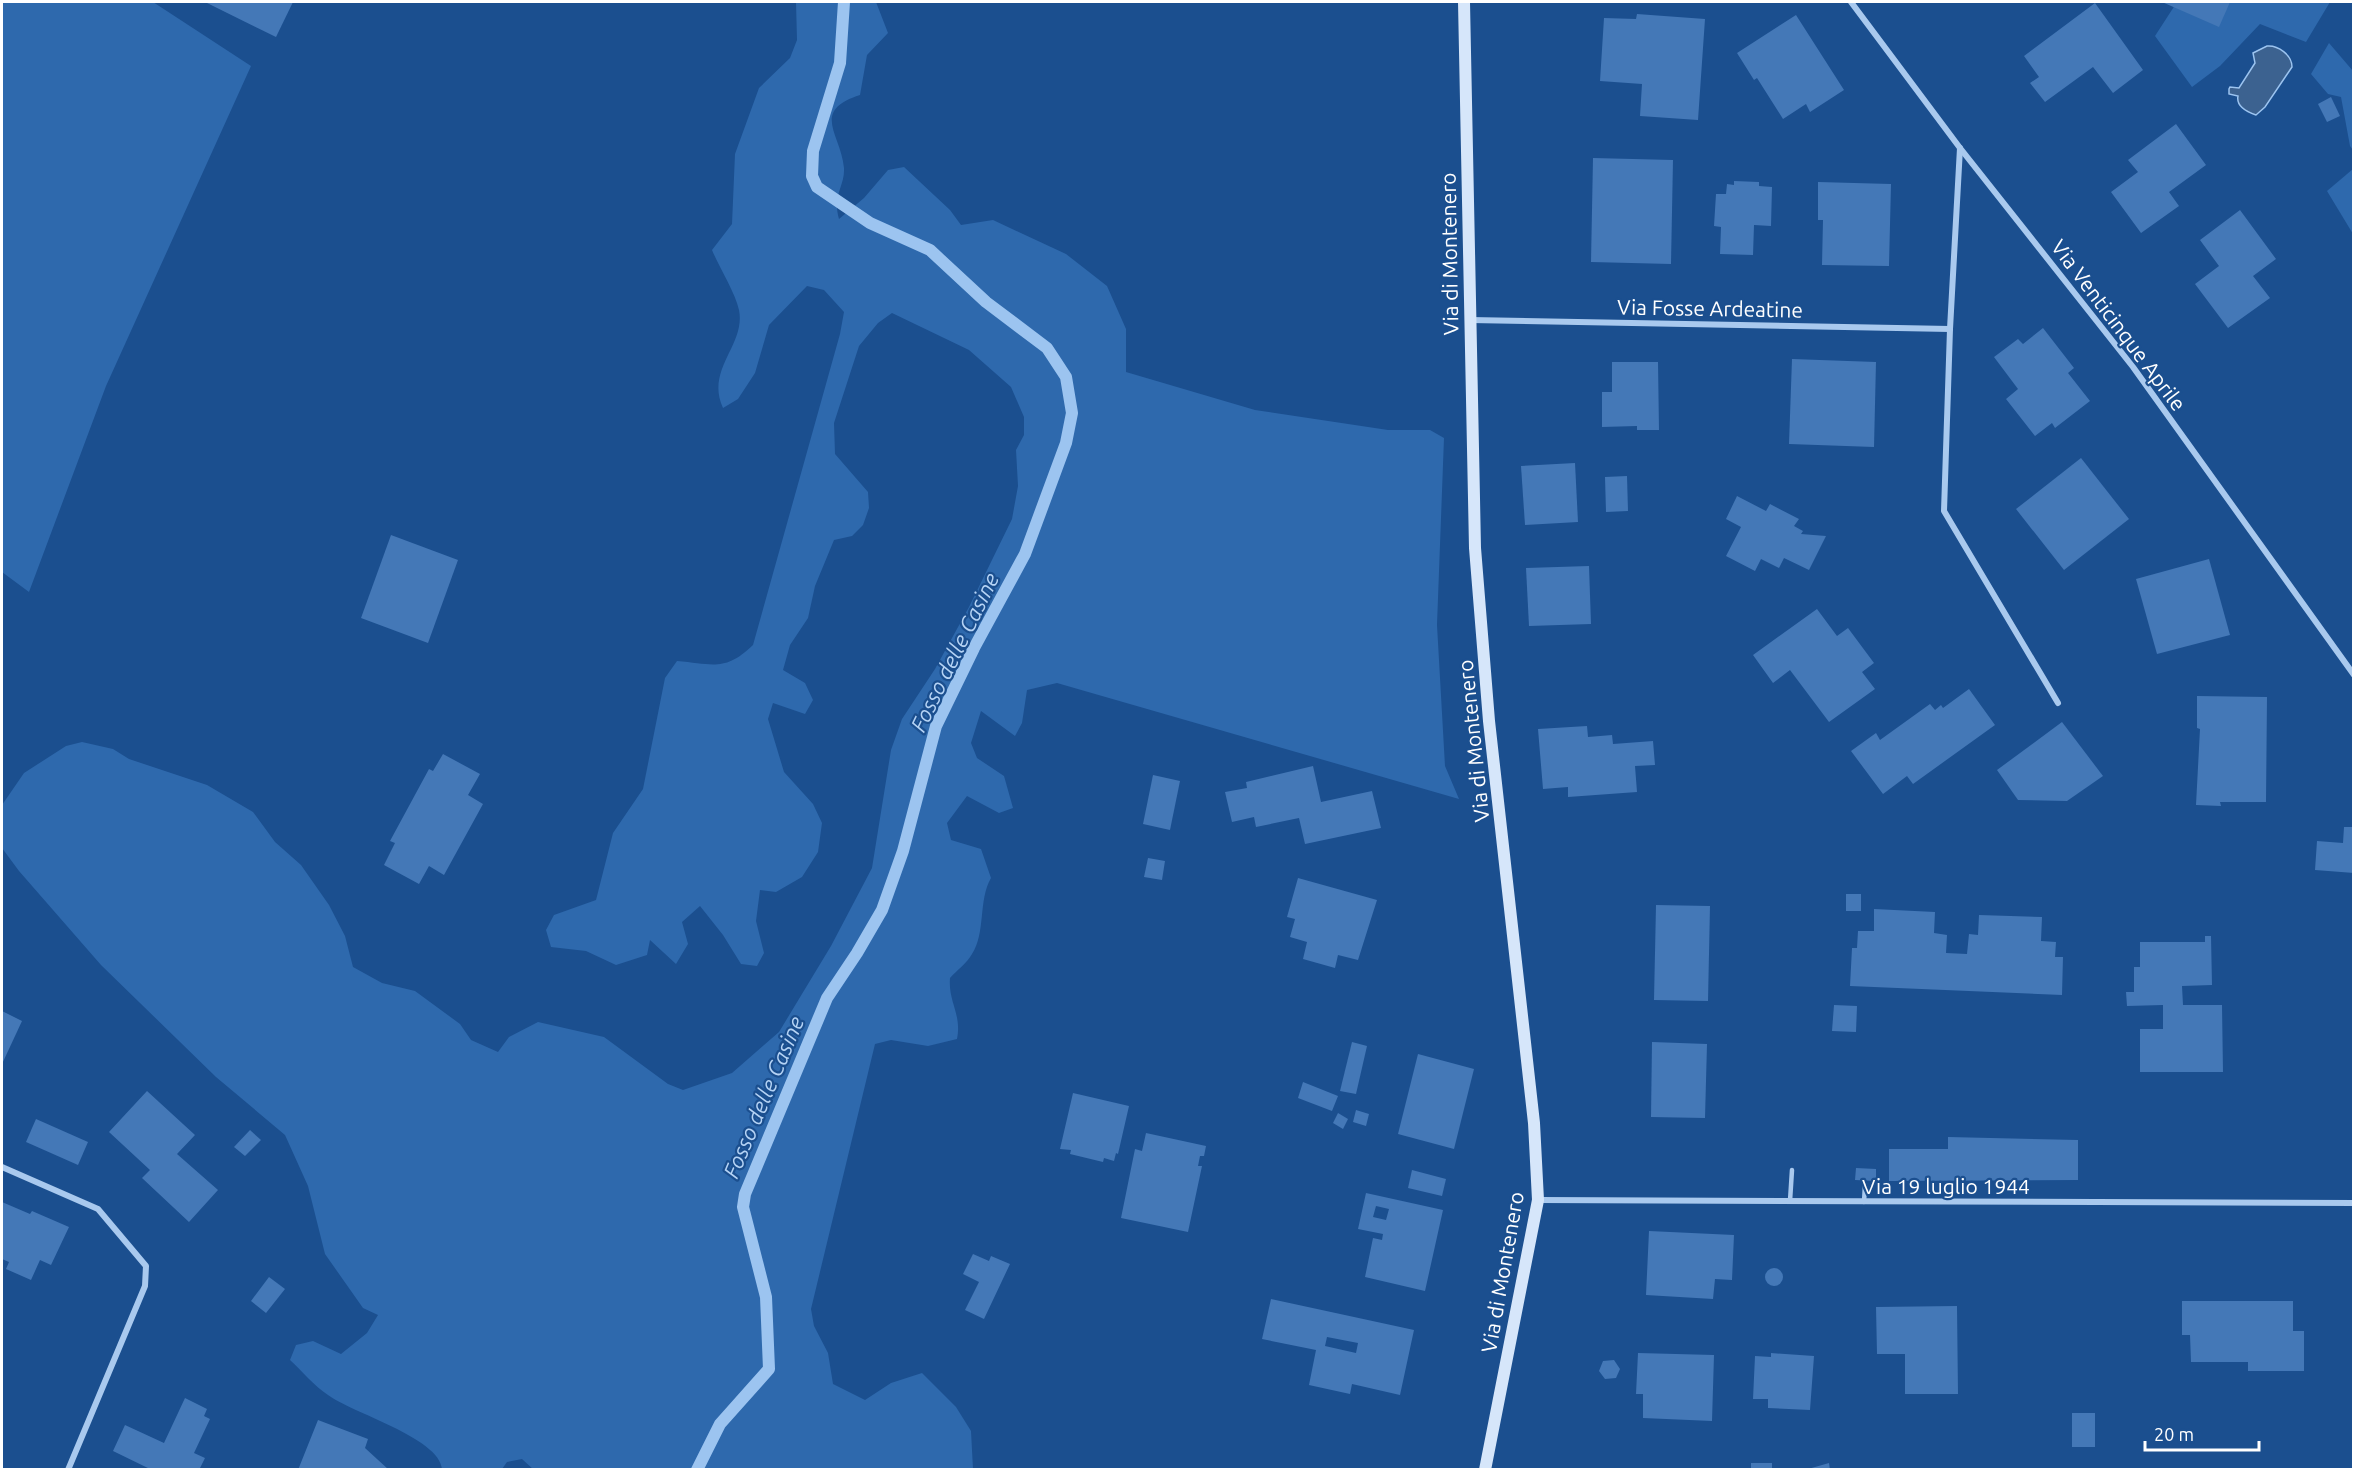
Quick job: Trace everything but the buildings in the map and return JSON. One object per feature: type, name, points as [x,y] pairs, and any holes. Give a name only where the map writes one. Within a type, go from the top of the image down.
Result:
[{"type":"street","name":"Via di Montenero","points":[[1464,2],[1475,548],[1489,721],[1534,1123],[1538,1200],[1485,1470]]},
{"type":"street","name":"Via Venticinque Aprile","points":[[1851,2],[1960,148],[2133,367],[2354,675]]},
{"type":"street","points":[[1960,148],[1950,329],[1944,511],[2058,703]]},
{"type":"street","name":"Via Fosse Ardeatine","points":[[1470,320],[1950,329]]},
{"type":"street","points":[[2,1167],[98,1209],[146,1266],[145,1286],[68,1470]]},
{"type":"street","name":"Via 19 luglio 1944","points":[[1538,1200],[2354,1203]]},
{"type":"lane","points":[[1790,1202],[1792,1170]]},
{"type":"lane","points":[[1864,1202],[1865,1184]]},
{"type":"shaded area","points":[[2,2],[153,2],[251,66],[106,386],[29,592],[2,572]]},
{"type":"shaded area","points":[[796,2],[876,2],[888,33],[867,55],[860,95],[845,101],[836,108],[832,116],[832,125],[844,168],[837,203],[839,219],[864,198],[888,170],[904,167],[950,210],[961,225],[993,220],[1066,254],[1107,286],[1126,329],[1126,372],[1255,410],[1388,430],[1430,430],[1444,438],[1437,625],[1445,766],[1459,799],[1057,683],[1027,690],[1022,723],[1015,736],[981,711],[971,743],[977,758],[1004,776],[1013,808],[999,813],[967,796],[947,823],[951,840],[981,849],[991,878],[985,896],[976,946],[972,954],[950,978],[951,994],[958,1022],[957,1039],[928,1046],[891,1040],[875,1044],[811,1309],[814,1326],[828,1353],[833,1384],[865,1400],[891,1383],[922,1373],[956,1407],[971,1431],[973,1469],[534,1470],[522,1459],[507,1462],[502,1469],[442,1469],[437,1458],[411,1436],[339,1402],[313,1383],[290,1360],[296,1345],[313,1341],[341,1354],[367,1333],[378,1315],[363,1308],[325,1254],[308,1186],[285,1135],[216,1077],[101,965],[19,871],[2,848],[2,805],[24,773],[66,746],[82,742],[113,749],[129,759],[207,785],[253,812],[275,842],[301,865],[329,905],[345,936],[353,967],[382,983],[415,991],[460,1024],[471,1040],[498,1052],[509,1037],[538,1022],[604,1037],[668,1084],[683,1090],[732,1073],[779,1032],[831,946],[872,868],[891,750],[902,719],[935,669],[969,607],[1012,519],[1018,486],[1016,450],[1024,435],[1024,417],[1011,387],[969,350],[892,313],[878,323],[859,346],[834,423],[835,454],[868,492],[869,508],[863,525],[852,536],[834,540],[815,586],[808,618],[790,645],[783,670],[805,683],[813,700],[805,714],[773,703],[768,719],[784,772],[813,804],[822,823],[818,852],[802,877],[776,892],[760,890],[756,921],[764,953],[757,966],[741,964],[723,935],[700,906],[682,922],[688,944],[676,964],[650,940],[647,955],[616,965],[586,951],[551,947],[546,930],[554,915],[596,900],[613,833],[643,789],[665,678],[677,661],[726,663],[743,654],[753,645],[840,334],[844,312],[824,290],[807,286],[769,325],[755,373],[738,399],[723,408],[719,394],[719,381],[740,323],[734,295],[712,250],[732,224],[735,154],[759,88],[790,58],[797,40]]},
{"type":"shaded area","points":[[2177,2],[2330,2],[2306,42],[2260,24],[2220,66],[2192,87],[2155,36]]},
{"type":"shaded area","points":[[2329,43],[2353,71],[2353,150],[2350,146],[2341,97],[2328,94],[2311,74]]},
{"type":"shaded area","points":[[2267,46],[2276,47],[2284,52],[2290,59],[2292,67],[2265,107],[2256,115],[2243,108],[2238,96],[2229,94],[2229,89],[2230,87],[2239,88],[2255,63],[2253,53]]},
{"type":"shaded area","points":[[2353,169],[2353,234],[2327,191]]},
{"type":"waterway","name":"Fosso delle Casine","points":[[697,1470],[720,1424],[769,1369],[766,1297],[743,1207],[745,1194],[827,998],[882,910],[903,851],[936,726],[974,648],[1025,554],[1066,443],[1072,413],[1066,377],[1047,348],[986,302],[930,250],[870,223],[817,187],[812,176],[813,151],[840,63],[844,2]]}]
